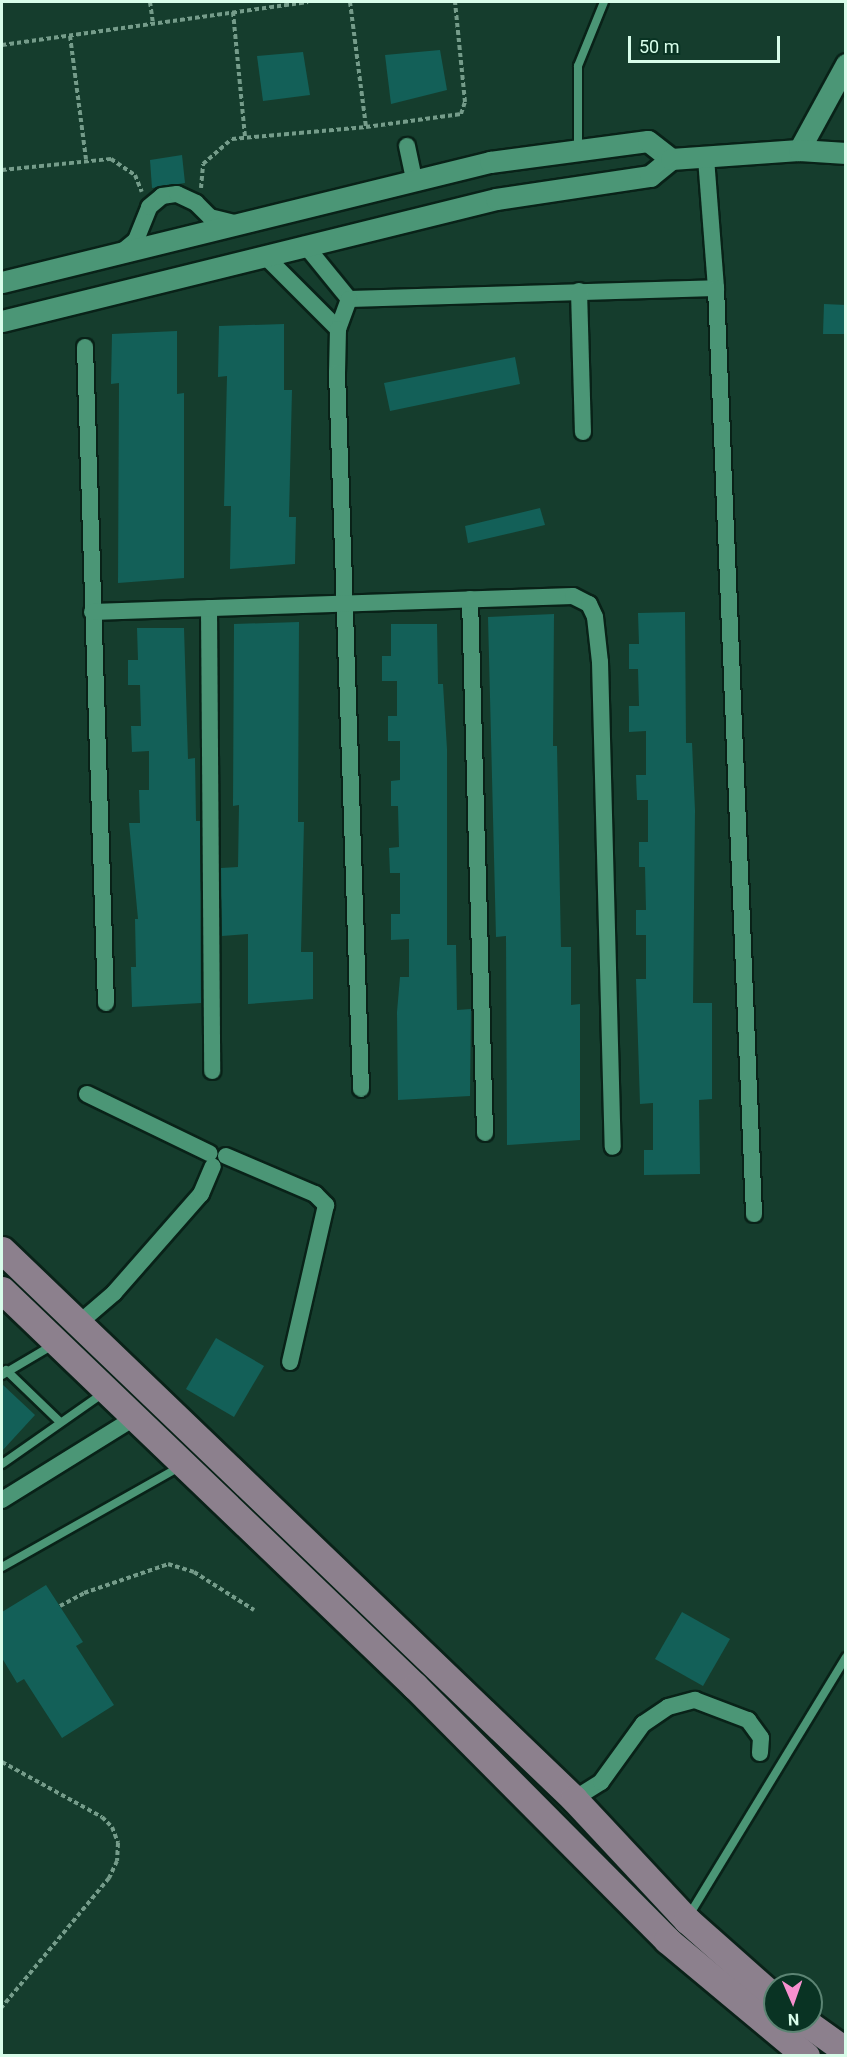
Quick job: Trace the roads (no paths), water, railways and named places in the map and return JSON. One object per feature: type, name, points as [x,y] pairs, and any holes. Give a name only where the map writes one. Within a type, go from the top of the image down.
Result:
[{"type":"main road","points":[[2,1251],[574,1799],[687,1920],[763,1987]]},
{"type":"main road","points":[[2,1290],[105,1392],[184,1464],[415,1686],[667,1940],[806,2055]]},
{"type":"main road","points":[[821,2033],[846,2051]]},
{"type":"street","points":[[799,150],[846,64]]},
{"type":"street","points":[[2,282],[234,223],[490,162],[648,141],[671,159]]},
{"type":"street","points":[[407,146],[414,179]]},
{"type":"street","points":[[2,321],[496,199],[650,176],[671,159],[799,150],[846,153]]},
{"type":"street","points":[[705,158],[716,288],[754,1214]]},
{"type":"street","points":[[123,251],[136,240],[150,207],[169,191],[196,203],[210,217],[234,223]]},
{"type":"street","points":[[305,245],[349,300]]},
{"type":"street","points":[[264,255],[338,329]]},
{"type":"street","points":[[349,300],[716,288]]},
{"type":"street","points":[[579,291],[583,432]]},
{"type":"street","points":[[349,300],[338,329],[342,602],[361,1089]]},
{"type":"street","points":[[85,347],[106,1003]]},
{"type":"street","points":[[92,612],[573,596],[589,604],[596,618],[613,1147]]},
{"type":"street","points":[[470,599],[485,1132]]},
{"type":"street","points":[[209,608],[212,1071]]},
{"type":"street","points":[[87,1094],[211,1160]]},
{"type":"street","points":[[78,1324],[114,1293],[201,1194],[211,1160],[219,1149],[226,1156],[315,1194],[326,1205],[290,1362]]},
{"type":"street","points":[[2,1500],[134,1418]]},
{"type":"street","points":[[574,1799],[601,1782],[643,1724],[668,1707],[695,1700],[748,1720],[761,1738],[760,1753]]},
{"type":"lane","points":[[578,150],[578,66],[604,2]]},
{"type":"lane","points":[[57,1343],[4,1372],[60,1422]]},
{"type":"lane","points":[[2,1464],[105,1392]]},
{"type":"lane","points":[[2,1567],[184,1464]]},
{"type":"lane","points":[[687,1920],[846,1657]]}]
